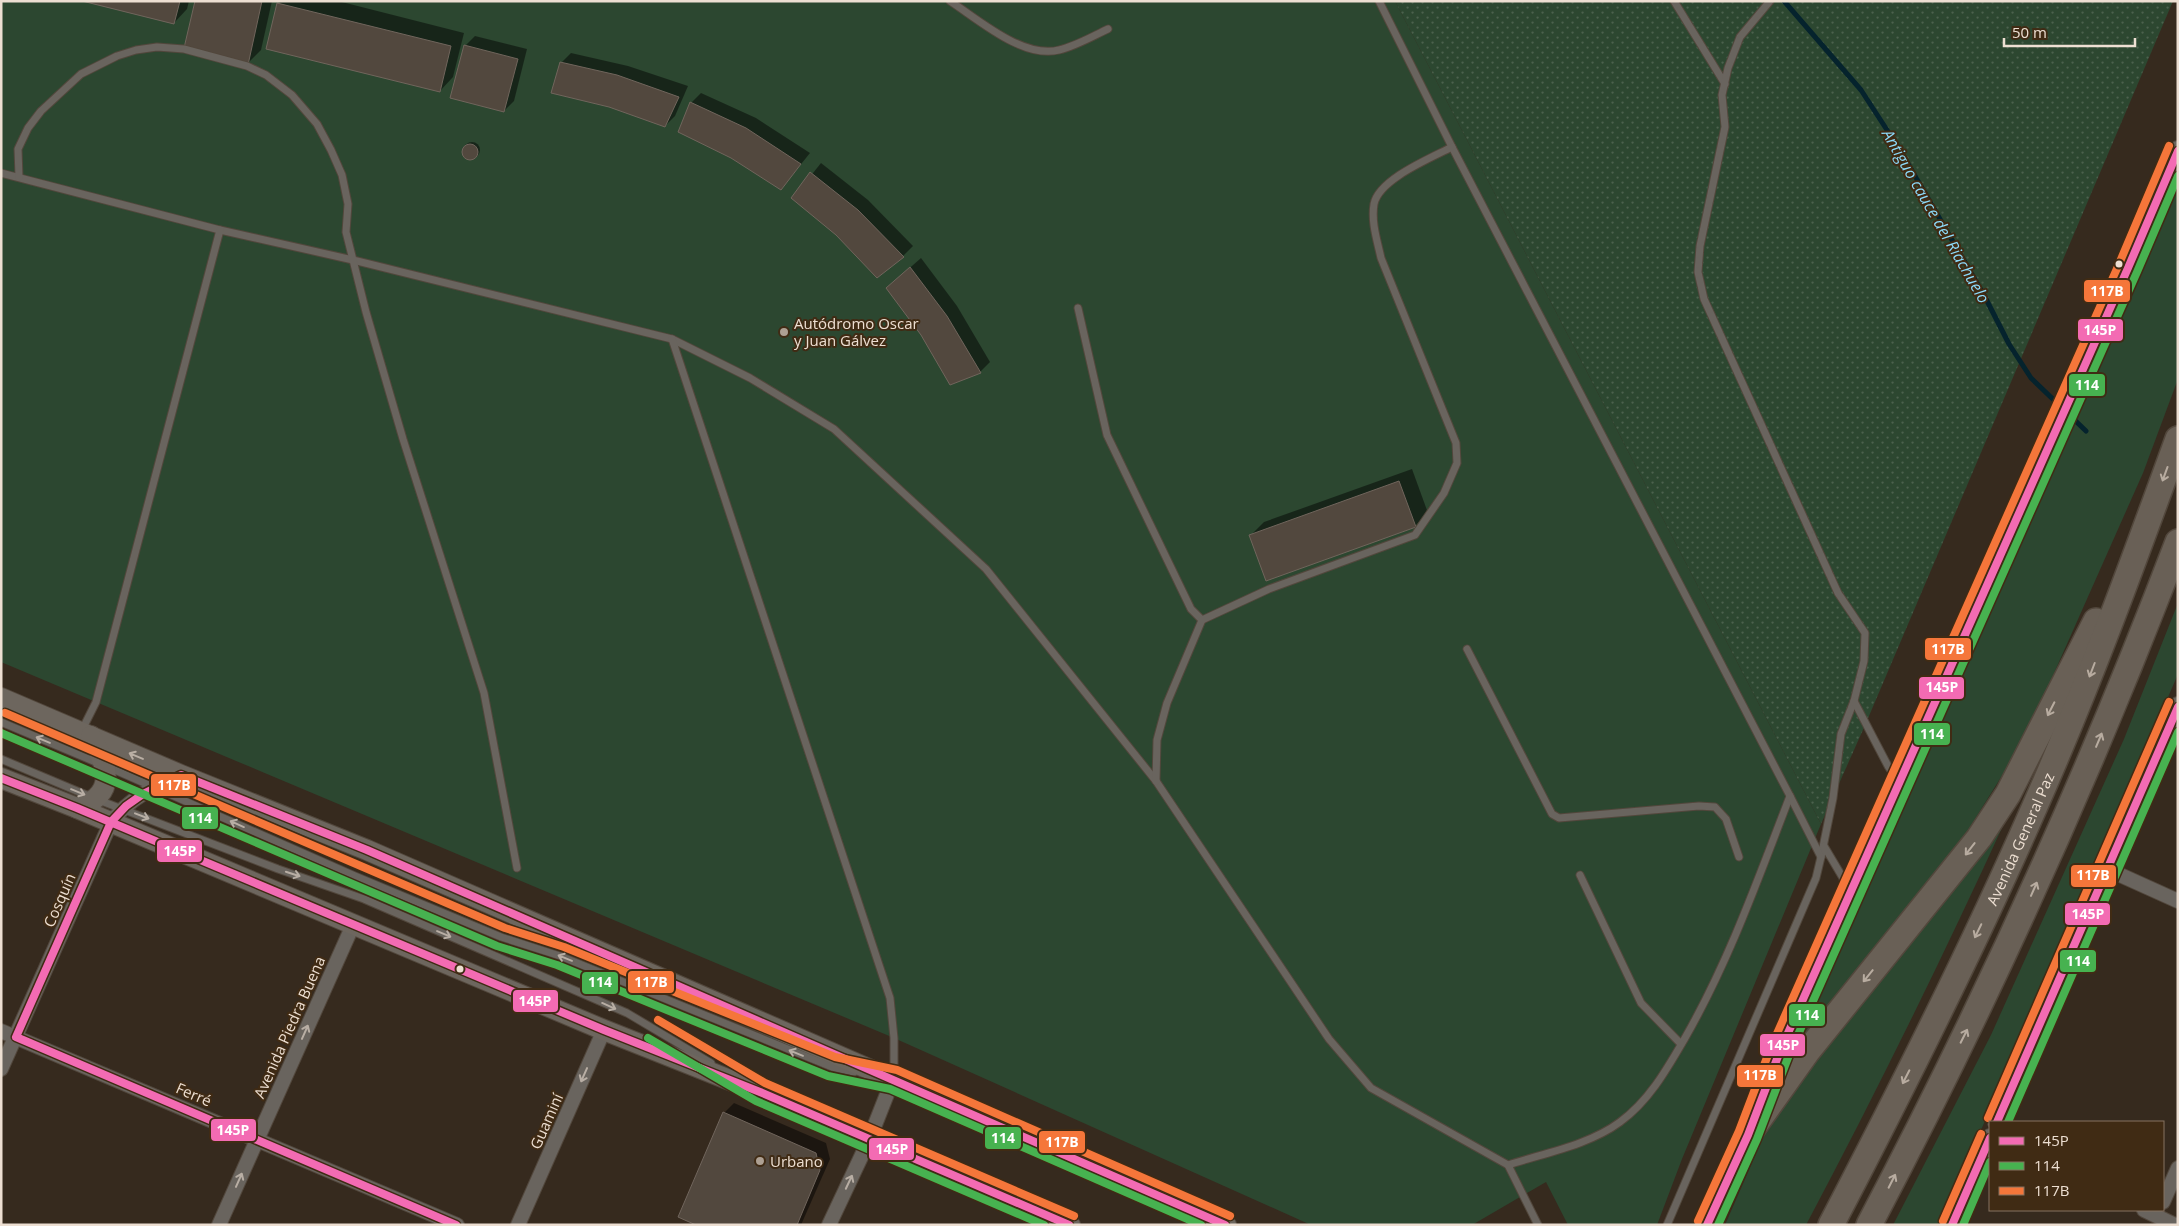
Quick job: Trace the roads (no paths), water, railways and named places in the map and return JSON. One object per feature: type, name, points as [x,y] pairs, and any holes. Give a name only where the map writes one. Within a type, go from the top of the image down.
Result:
[{"type":"highway","name":"Avenida General Paz","points":[[1831,1225],[1935,1019],[2008,865],[2088,681],[2178,439]]},
{"type":"highway","points":[[1748,1135],[1807,1052],[1979,838],[2008,794],[2152,509]]},
{"type":"highway","points":[[1869,1225],[2002,960],[2130,667],[2178,542]]},
{"type":"main road","points":[[1,698],[181,775],[376,854],[1226,1225]]},
{"type":"main road","points":[[77,808],[96,799],[102,793],[106,784],[104,765],[86,734]]},
{"type":"main road","points":[[1,778],[77,808],[117,815],[353,925],[604,1030],[760,1092],[1070,1225]]},
{"type":"street","points":[[1708,1225],[1748,1135],[1780,1051],[2078,382],[2178,150]]},
{"type":"street","points":[[1997,1121],[2178,706]]},
{"type":"street","points":[[117,815],[136,797],[181,775]]},
{"type":"street","name":"Cosquín","points":[[1,1069],[117,815]]},
{"type":"street","points":[[2107,869],[2178,901]]},
{"type":"street","name":"Avenida Piedra Buena","points":[[219,1225],[353,925]]},
{"type":"street","name":"Guaminí","points":[[518,1225],[604,1030]]},
{"type":"street","name":"Ferré","points":[[1,1031],[257,1138],[457,1225]]},
{"type":"street","points":[[829,1225],[869,1140],[894,1080]]},
{"type":"street","points":[[1952,1225],[1989,1140]]},
{"type":"street","points":[[2164,1200],[2178,1168]]},
{"type":"street","points":[[2156,1217],[2175,1225]]},
{"type":"lane","points":[[950,1],[1024,48],[1041,52],[1058,50],[1108,29]]},
{"type":"lane","points":[[1378,1],[1452,148],[1821,857]]},
{"type":"lane","points":[[1674,1],[1725,84]]},
{"type":"lane","points":[[1667,1225],[1816,878],[1824,846],[1841,734],[1854,701],[1864,661],[1865,633],[1838,593],[1704,299],[1698,272],[1700,246],[1725,127],[1722,95],[1728,68],[1740,37],[1770,1]]},
{"type":"lane","points":[[18,177],[18,149],[28,128],[41,111],[81,74],[117,56],[136,50],[157,47],[184,49],[247,66],[266,75],[292,94],[317,124],[342,175],[348,204],[346,232],[352,260],[403,439],[484,693],[517,868]]},
{"type":"lane","points":[[1156,781],[1157,740],[1167,703],[1202,620],[1269,589],[1415,535],[1444,493],[1457,463],[1456,443],[1381,258],[1374,228],[1374,202],[1385,186],[1398,176],[1452,148]]},
{"type":"lane","points":[[1,173],[220,230],[352,260],[672,340],[750,378],[834,429],[986,569],[1156,781],[1329,1039],[1371,1088],[1508,1165],[1538,1225]]},
{"type":"lane","points":[[86,734],[220,230]]},
{"type":"lane","points":[[1078,308],[1107,435],[1187,600],[1202,620]]},
{"type":"lane","points":[[1,722],[501,937],[560,956],[832,1067],[894,1080],[894,1038],[890,998],[672,340]]},
{"type":"lane","points":[[1467,650],[1552,814],[1558,818],[1699,806],[1715,808],[1726,819],[1739,857]]},
{"type":"lane","points":[[1854,701],[1888,766],[1900,783]]},
{"type":"lane","points":[[1,759],[96,799],[117,815],[347,892],[618,1010],[760,1092]]},
{"type":"lane","points":[[1508,1165],[1602,1134],[1622,1121],[1640,1105],[1663,1075],[1707,999],[1731,948],[1790,796]]},
{"type":"lane","points":[[1824,846],[1843,878],[1847,902]]},
{"type":"lane","points":[[1580,874],[1641,1003],[1681,1044]]},
{"type":"waterway","name":"Antiguo cauce del Riachuelo","points":[[1784,1],[1861,90],[1900,150],[1985,297],[2009,344],[2031,378],[2086,431]]},
{"type":"place","name":"Autódromo Oscar y Juan Gálvez","points":[[784,332]]},
{"type":"place","name":"Urbano","points":[[760,1161]]}]
